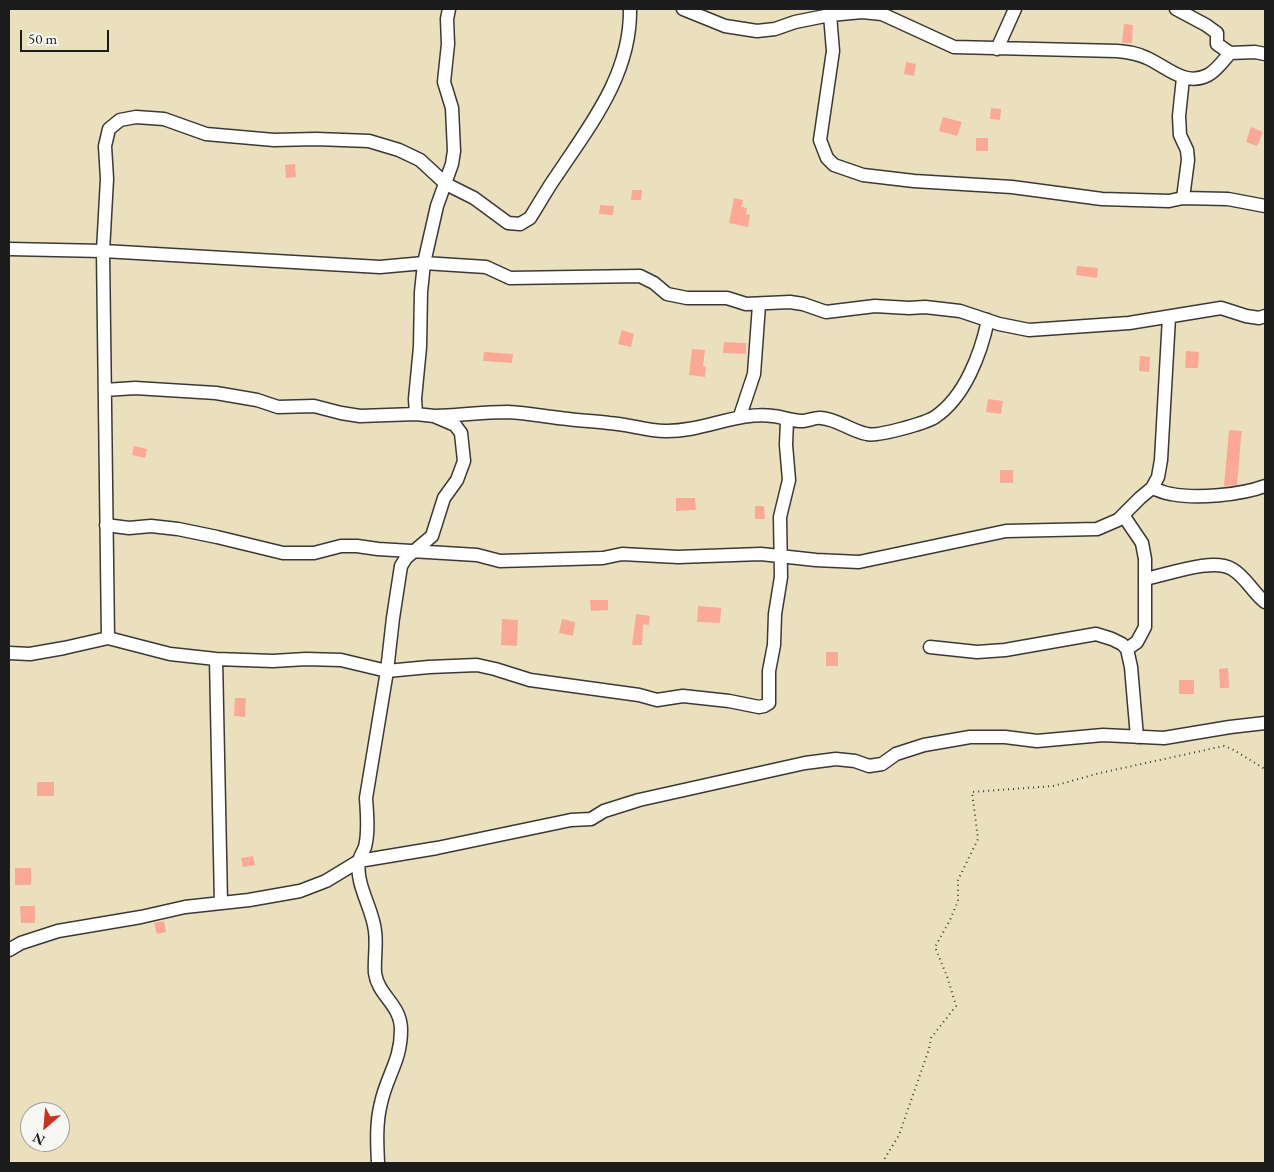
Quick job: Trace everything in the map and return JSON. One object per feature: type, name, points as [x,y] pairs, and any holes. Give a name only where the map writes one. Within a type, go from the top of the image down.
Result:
[{"type":"street","points":[[416,414],[415,399],[420,347],[421,292],[424,263],[437,206],[452,164],[454,134],[452,108],[444,82],[449,9]]},
{"type":"street","points":[[108,638],[103,251],[107,179],[105,146],[109,129],[120,120],[136,117],[164,119],[206,134],[274,140],[370,141],[399,150],[420,160],[446,184],[474,198],[508,223],[520,224],[530,218],[605,103],[618,73],[624,52],[629,31],[630,9]]},
{"type":"street","points":[[684,9],[725,26],[757,31],[775,29],[830,14],[862,12],[882,14],[954,47],[1137,53],[1183,78],[1196,79],[1209,75],[1230,53]]},
{"type":"street","points":[[997,49],[1015,9]]},
{"type":"street","points":[[1176,9],[1217,33],[1217,44],[1230,53],[1255,52],[1265,54]]},
{"type":"street","points":[[830,14],[832,51],[820,140],[827,158],[834,164],[864,174],[914,181],[1012,187],[1102,199],[1169,201],[1184,198],[1228,199],[1265,206]]},
{"type":"street","points":[[1183,78],[1179,116],[1180,135],[1187,150],[1188,160],[1184,198]]},
{"type":"street","points":[[9,249],[103,251],[380,267],[424,263],[486,268],[510,278],[640,276],[654,283],[667,294],[687,298],[727,298],[746,304],[759,305],[790,302],[826,312],[875,306],[925,307],[960,311],[1030,330],[1129,323],[1221,308],[1246,316],[1259,318],[1265,316]]},
{"type":"street","points":[[740,416],[754,374],[759,305]]},
{"type":"street","points":[[106,526],[129,528],[151,526],[178,529],[283,553],[314,553],[341,546],[357,546],[415,552],[477,555],[500,561],[603,558],[622,554],[678,557],[761,554],[816,560],[859,562],[1006,531],[1097,529],[1118,520],[1152,488],[1158,478],[1161,460],[1169,317]]},
{"type":"street","points":[[105,390],[135,388],[216,393],[257,400],[278,407],[314,406],[360,416],[416,414],[434,416],[508,412],[665,431],[686,430],[721,423],[740,416],[772,416],[787,420],[804,421],[820,417],[868,435],[891,432],[934,418],[952,403],[962,388],[984,340],[988,320]]},
{"type":"street","points":[[378,1163],[380,1103],[387,1081],[396,1064],[400,1047],[401,1029],[399,1014],[378,984],[375,930],[361,885],[359,861],[365,846],[368,819],[366,798],[387,671],[401,566],[406,558],[432,536],[444,498],[457,480],[464,461],[461,433],[455,425],[434,416]]},
{"type":"street","points":[[9,653],[30,654],[108,638],[170,654],[216,659],[273,661],[306,659],[341,660],[387,671],[477,665],[530,680],[640,695],[657,700],[682,696],[729,701],[759,707],[764,706],[769,703],[769,671],[774,645],[775,614],[781,578],[780,517],[789,480],[786,445],[787,420]]},
{"type":"street","points":[[1152,488],[1170,494],[1196,495],[1251,492],[1265,486]]},
{"type":"street","points":[[1123,515],[1142,543],[1145,559],[1145,627],[1137,642],[1127,649]]},
{"type":"street","points":[[1145,579],[1182,570],[1222,565],[1233,569],[1265,602]]},
{"type":"street","points":[[930,647],[977,652],[1005,650],[1096,634],[1112,639],[1127,649],[1131,667],[1136,737]]},
{"type":"street","points":[[216,659],[221,903]]},
{"type":"street","points":[[9,950],[21,943],[58,931],[141,917],[184,907],[300,890],[326,881],[359,861],[437,848],[571,820],[590,819],[604,811],[639,800],[805,763],[836,759],[855,761],[869,766],[882,764],[896,754],[924,745],[970,737],[1005,737],[1037,741],[1102,735],[1164,738],[1265,723]]},
{"type":"path","points":[[882,1163],[899,1135],[929,1049],[931,1038],[956,1006],[948,979],[935,947],[958,901],[958,880],[978,839],[972,792],[1053,786],[1100,773],[1224,746],[1265,769]]},
{"type":"building","points":[[1124,24],[1133,25],[1132,43],[1122,43]]},
{"type":"building","points":[[906,62],[916,64],[914,76],[904,74]]},
{"type":"building","points":[[991,108],[1001,109],[1000,120],[990,119]]},
{"type":"building","points":[[943,117],[962,122],[957,136],[939,131]]},
{"type":"building","points":[[1251,127],[1263,132],[1257,146],[1246,142]]},
{"type":"building","points":[[976,138],[988,138],[988,151],[976,151]]},
{"type":"building","points":[[295,164],[296,177],[286,178],[285,165]]},
{"type":"building","points":[[632,190],[642,190],[641,200],[631,200]]},
{"type":"building","points":[[734,198],[743,200],[741,207],[747,208],[746,214],[750,215],[748,227],[729,223]]},
{"type":"building","points":[[600,205],[614,206],[613,215],[599,214]]},
{"type":"building","points":[[1077,266],[1098,268],[1097,278],[1076,275]]},
{"type":"building","points":[[622,330],[634,334],[631,347],[618,344]]},
{"type":"building","points":[[724,342],[746,343],[746,354],[723,353]]},
{"type":"building","points":[[692,349],[705,350],[703,366],[706,367],[705,377],[689,375]]},
{"type":"building","points":[[1186,351],[1199,352],[1198,368],[1185,368]]},
{"type":"building","points":[[484,352],[513,354],[512,363],[483,361]]},
{"type":"building","points":[[1140,356],[1150,357],[1149,372],[1139,371]]},
{"type":"building","points":[[988,399],[1003,401],[1001,414],[986,412]]},
{"type":"building","points":[[1229,430],[1242,431],[1237,485],[1224,486]]},
{"type":"building","points":[[134,446],[147,449],[145,458],[132,455]]},
{"type":"building","points":[[1000,470],[1013,470],[1013,483],[1000,483]]},
{"type":"building","points":[[676,498],[695,498],[696,510],[676,511]]},
{"type":"building","points":[[755,506],[764,506],[765,519],[755,519]]},
{"type":"building","points":[[590,600],[608,600],[608,610],[591,611]]},
{"type":"building","points":[[698,606],[721,608],[720,623],[697,622]]},
{"type":"building","points":[[636,614],[650,616],[649,625],[643,624],[642,645],[632,645]]},
{"type":"building","points":[[502,619],[518,620],[517,646],[501,645]]},
{"type":"building","points":[[562,619],[575,622],[573,636],[559,633]]},
{"type":"building","points":[[826,652],[838,652],[838,666],[826,666]]},
{"type":"building","points":[[1228,668],[1229,688],[1220,688],[1219,669]]},
{"type":"building","points":[[1179,680],[1194,680],[1194,694],[1179,694]]},
{"type":"building","points":[[235,698],[246,698],[245,717],[234,716]]},
{"type":"building","points":[[37,782],[54,782],[54,796],[37,796]]},
{"type":"building","points":[[253,856],[255,865],[243,867],[241,858]]},
{"type":"building","points":[[15,868],[31,868],[31,885],[15,885]]},
{"type":"building","points":[[20,906],[35,906],[35,923],[21,923]]},
{"type":"building","points":[[164,921],[166,932],[157,934],[154,923]]}]
